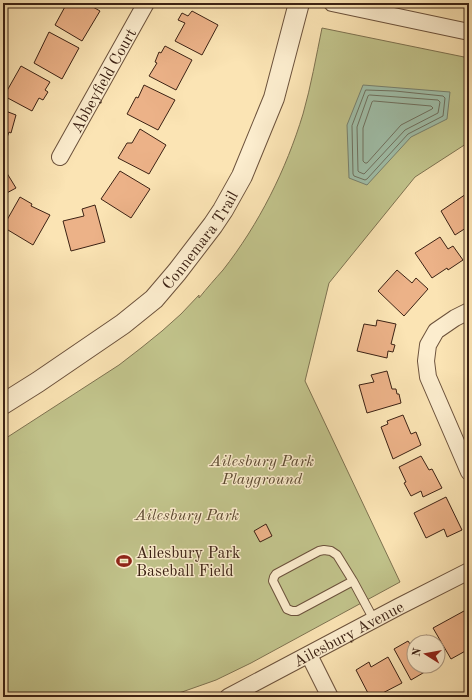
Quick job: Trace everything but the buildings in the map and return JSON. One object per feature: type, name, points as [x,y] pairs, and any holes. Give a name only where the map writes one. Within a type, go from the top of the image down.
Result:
[{"type":"street","name":"Abbeyfield Court","points":[[60,157],[146,3]]},
{"type":"street","name":"Connemara Trail","points":[[3,404],[123,324],[154,299],[213,225],[242,176],[274,98],[299,3]]},
{"type":"street","points":[[332,3],[469,32]]},
{"type":"street","points":[[469,311],[455,318],[436,331],[428,345],[426,360],[428,377],[469,472]]},
{"type":"street","name":"Ailesbury Avenue","points":[[228,697],[469,571]]},
{"type":"street","points":[[309,655],[330,697]]},
{"type":"lane","points":[[353,581],[298,611],[287,609],[273,581],[276,574],[319,551],[331,551],[338,555],[353,581],[374,620]]},
{"type":"green space","name":"Ailesbury Park","points":[[322,28],[469,58],[469,142],[415,177],[329,283],[305,381],[400,582],[251,663],[216,680],[182,692],[164,697],[3,697],[3,440],[119,365],[141,348],[181,314],[199,295],[199,298],[223,270],[260,215],[280,176],[303,114]]},
{"type":"water","points":[[363,85],[450,92],[447,119],[411,137],[367,185],[349,178],[347,125]]},
{"type":"place","name":"Ailesbury Park Baseball Field","points":[[124,561]]},
{"type":"park label","name":"Ailesbury Park Playground","points":[[262,469]]}]
